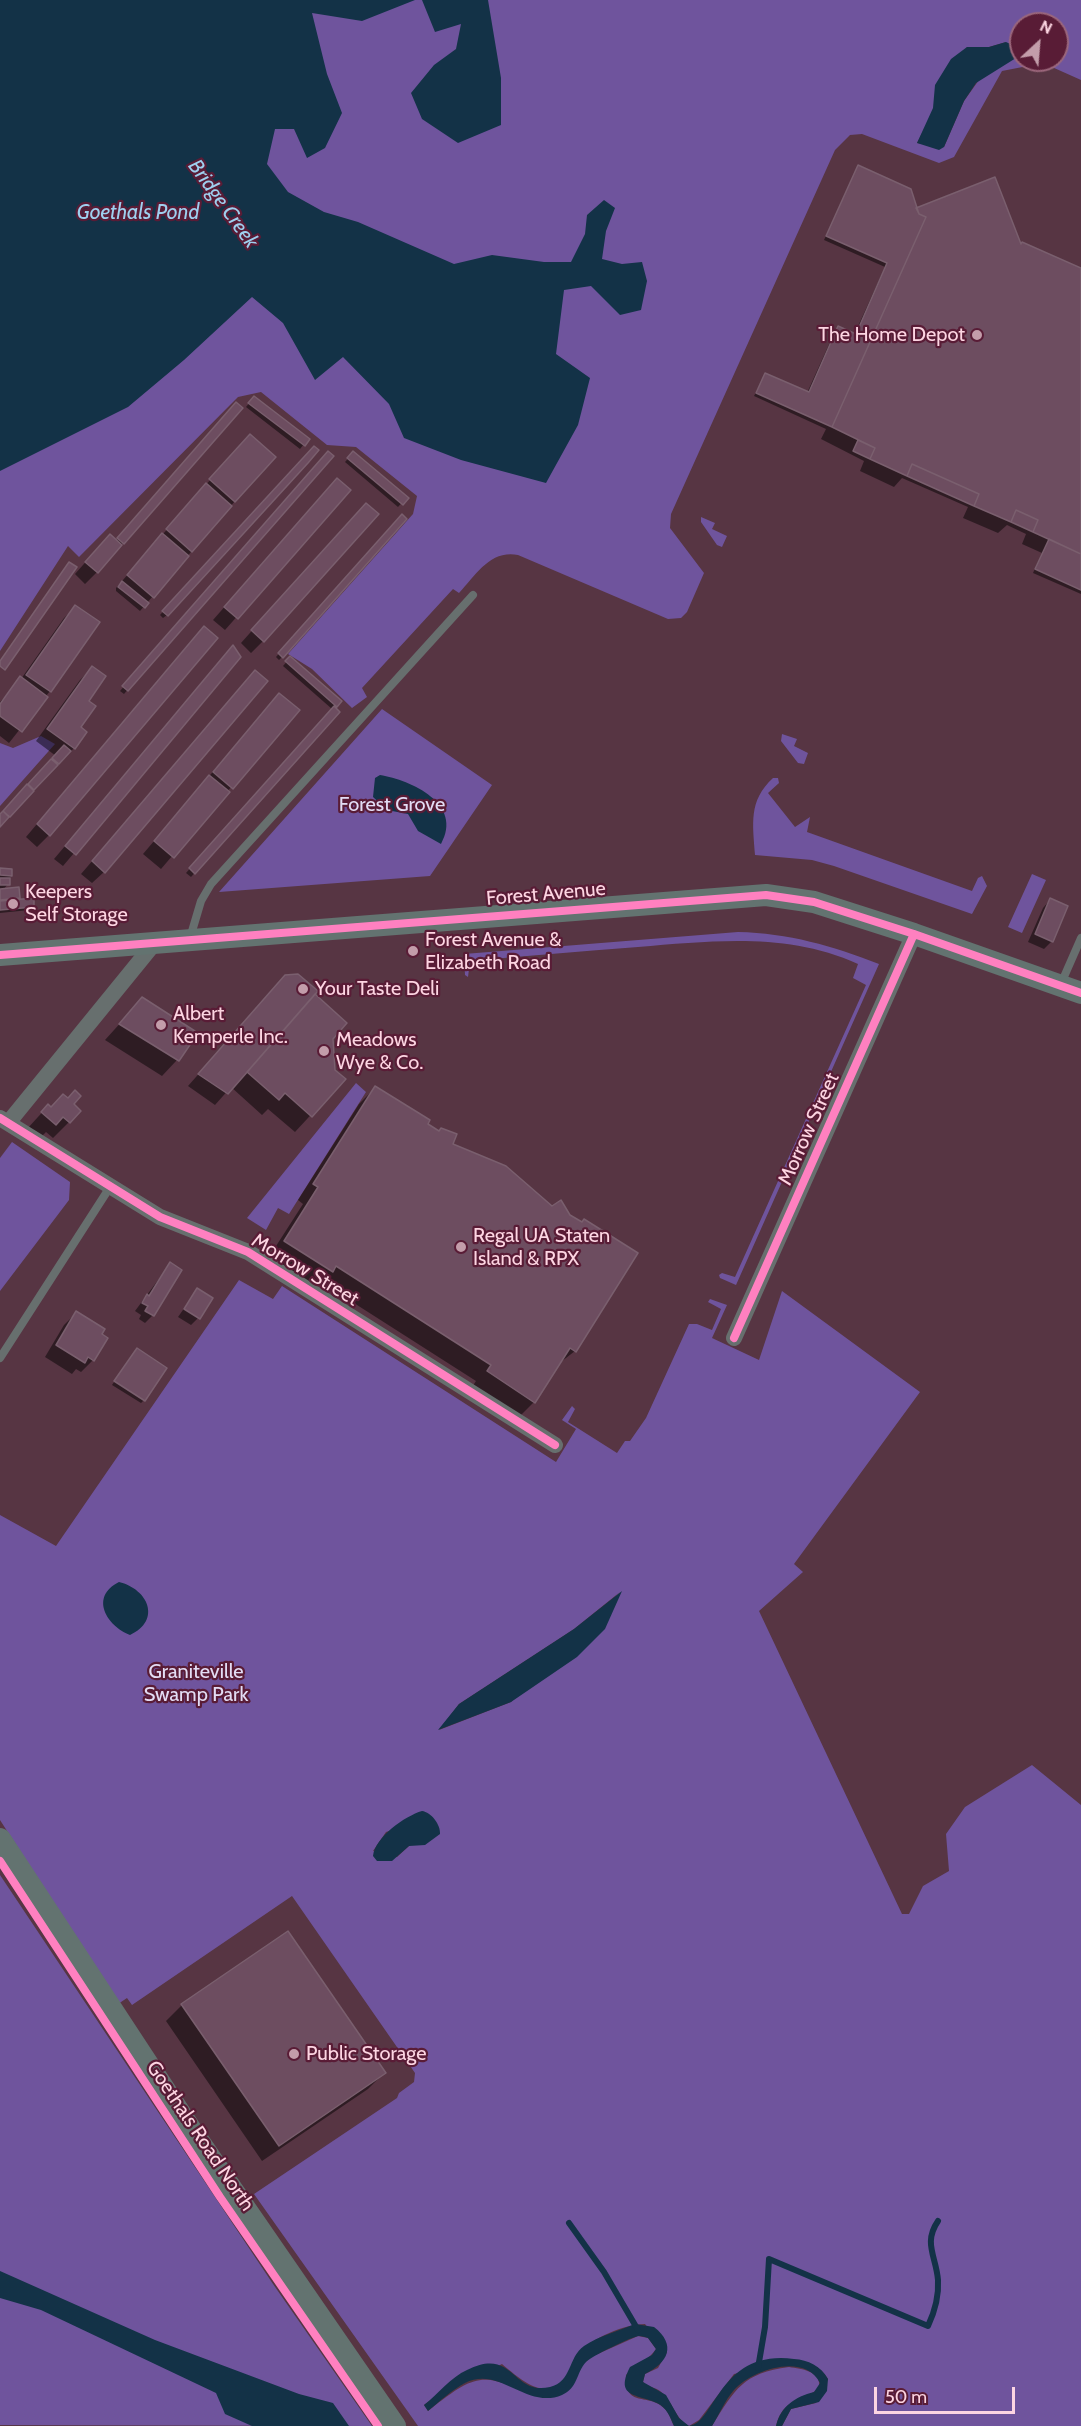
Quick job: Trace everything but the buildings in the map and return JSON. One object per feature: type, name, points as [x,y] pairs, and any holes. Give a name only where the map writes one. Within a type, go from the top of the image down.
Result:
[{"type":"main road","name":"Forest Avenue","points":[[0,955],[157,940],[449,920],[766,894],[806,901],[914,934],[1070,990]]},
{"type":"main road","name":"Goethals Road North","points":[[0,1839],[191,2130],[395,2426]]},
{"type":"street","name":"Morrow Street","points":[[734,1338],[914,934]]},
{"type":"street","points":[[4,1121],[157,940]]},
{"type":"street","name":"Morrow Street","points":[[4,1121],[160,1217],[248,1252],[555,1445]]},
{"type":"lane","points":[[190,938],[201,901],[211,884],[473,595]]},
{"type":"lane","points":[[1070,990],[1081,938]]},
{"type":"lane","points":[[0,1358],[110,1187]]},
{"type":"green space","points":[[0,0],[1081,0],[1081,80],[1063,72],[1069,72],[1069,12],[1009,12],[1009,70],[1002,71],[954,157],[939,163],[862,134],[850,135],[835,150],[671,514],[670,528],[704,573],[687,612],[681,618],[668,619],[518,555],[500,556],[478,571],[459,593],[453,589],[362,688],[367,697],[352,708],[312,669],[288,654],[413,514],[417,496],[356,447],[327,445],[261,392],[238,397],[79,557],[68,546],[0,651]],"holes":[[[1006,42],[964,101],[944,147],[917,143],[967,47],[989,47]]]},
{"type":"green space","points":[[701,517],[715,523],[712,529],[727,536],[722,547],[717,545],[701,522]]},
{"type":"green space","name":"Forest Grove","points":[[382,709],[492,785],[430,876],[219,892]]},
{"type":"green space","points":[[782,734],[797,739],[794,746],[808,753],[804,764],[798,763],[781,741]]},
{"type":"green space","points":[[41,736],[55,744],[0,806],[0,743],[13,748]]},
{"type":"green space","points":[[773,778],[778,778],[779,783],[768,793],[795,827],[810,817],[807,832],[972,891],[978,878],[982,876],[987,886],[972,914],[812,860],[755,855],[753,823],[756,804],[759,795]]},
{"type":"green space","points":[[1032,874],[1046,880],[1022,933],[1008,927]]},
{"type":"green space","points":[[738,932],[775,935],[810,942],[879,964],[736,1285],[720,1278],[719,1275],[722,1273],[735,1277],[866,985],[853,978],[858,964],[804,947],[750,941],[722,941],[470,961],[468,977],[465,975],[464,954]]},
{"type":"green space","points":[[356,1083],[366,1092],[289,1214],[278,1208],[266,1230],[247,1218]]},
{"type":"green space","points":[[12,1142],[70,1182],[69,1200],[0,1291],[0,1158]]},
{"type":"green space","name":"Graniteville Swamp Park","points":[[239,1280],[273,1299],[282,1286],[556,1462],[576,1429],[562,1420],[572,1406],[575,1409],[568,1422],[617,1453],[625,1441],[630,1441],[646,1418],[689,1324],[697,1324],[712,1330],[721,1309],[708,1302],[710,1299],[727,1305],[712,1338],[759,1360],[782,1291],[920,1392],[794,1564],[803,1572],[759,1611],[902,1914],[909,1914],[923,1886],[949,1871],[946,1834],[965,1807],[1032,1765],[1081,1805],[1081,2426],[782,2426],[791,2409],[816,2403],[828,2379],[820,2369],[810,2364],[785,2362],[734,2374],[699,2420],[689,2426],[680,2419],[664,2395],[643,2382],[645,2374],[658,2368],[667,2352],[645,2324],[619,2329],[584,2347],[575,2357],[568,2374],[552,2388],[535,2387],[502,2364],[424,2405],[428,2411],[461,2387],[484,2380],[496,2381],[546,2398],[591,2357],[638,2336],[648,2338],[656,2349],[626,2375],[626,2386],[633,2396],[659,2404],[666,2411],[674,2426],[418,2426],[254,2194],[397,2098],[399,2093],[414,2082],[415,2073],[292,1896],[132,2005],[127,1998],[118,2004],[0,1820],[0,1515],[56,1546]],"holes":[[[620,1592],[511,1702],[439,1730],[459,1704],[574,1629]],[[395,1829],[409,1846],[397,1857],[373,1851],[386,1832]]]},
{"type":"green space","points":[[0,1875],[273,2284],[372,2426],[0,2425]]},
{"type":"green space","points":[[789,2367],[814,2374],[819,2382],[819,2388],[788,2405],[779,2417],[776,2426],[712,2426],[727,2402],[742,2385],[761,2374]]},
{"type":"water","name":"Goethals Pond","points":[[0,0],[415,0],[362,21],[312,13],[327,74],[342,113],[325,148],[307,158],[294,129],[275,129],[267,164],[288,192],[324,212],[358,222],[454,264],[492,255],[544,262],[571,262],[585,234],[587,215],[604,200],[615,208],[606,231],[602,259],[622,264],[642,262],[647,281],[641,310],[620,315],[591,286],[564,290],[556,354],[590,378],[578,425],[546,483],[461,460],[404,438],[389,404],[343,357],[315,380],[283,323],[252,297],[184,360],[128,407],[0,471]]},
{"type":"water","points":[[422,0],[488,0],[501,78],[501,125],[458,143],[422,119],[411,93],[434,65],[456,49],[461,24],[435,32]]},
{"type":"water","points":[[1006,42],[1009,43],[1009,62],[976,83],[964,101],[944,147],[939,150],[917,143],[933,108],[935,85],[951,59],[967,47],[989,47]]},
{"type":"water","points":[[380,775],[419,788],[440,806],[446,817],[446,830],[441,844],[418,831],[408,814],[387,810],[373,797],[375,778]]},
{"type":"water","points":[[119,1582],[137,1591],[144,1598],[147,1606],[146,1621],[140,1629],[130,1635],[114,1625],[103,1603],[110,1588]]},
{"type":"water","points":[[622,1591],[605,1629],[577,1657],[511,1702],[438,1730],[459,1704],[574,1629]]},
{"type":"water","points":[[422,1811],[435,1819],[440,1834],[425,1845],[409,1846],[392,1861],[377,1861],[373,1856],[375,1849],[385,1835],[407,1817]]},
{"type":"water","points":[[0,2271],[155,2340],[299,2394],[333,2403],[349,2426],[252,2426],[225,2414],[216,2393],[41,2310],[0,2298]]},
{"type":"water","points":[[635,2324],[654,2327],[666,2340],[667,2347],[664,2359],[653,2370],[645,2374],[643,2382],[666,2395],[679,2418],[689,2426],[674,2426],[663,2407],[627,2390],[625,2384],[630,2367],[652,2355],[656,2349],[648,2338],[640,2336],[589,2359],[571,2388],[562,2395],[549,2398],[537,2397],[490,2379],[477,2379],[460,2386],[428,2411],[424,2405],[456,2377],[483,2364],[504,2367],[528,2385],[537,2388],[550,2387],[562,2380],[575,2356],[584,2346],[602,2336]]},
{"type":"water","points":[[769,2359],[794,2359],[809,2362],[818,2367],[828,2379],[827,2391],[819,2402],[791,2409],[782,2426],[776,2426],[785,2408],[795,2400],[814,2392],[820,2383],[802,2368],[778,2367],[753,2376],[734,2390],[712,2426],[689,2426],[698,2422],[735,2375],[750,2365]]},
{"type":"waterway","points":[[758,2368],[765,2327],[769,2259],[928,2326],[935,2309],[938,2292],[937,2271],[931,2243],[931,2236],[938,2221]]},
{"type":"waterway","points":[[569,2223],[604,2272],[638,2330]]},
{"type":"cycle path","points":[[0,955],[766,895],[814,902],[914,934],[1081,993]]},
{"type":"cycle path","points":[[734,1338],[914,934]]},
{"type":"cycle path","points":[[0,1118],[160,1217],[248,1252],[555,1445]]},
{"type":"cycle path","points":[[0,1861],[220,2197],[378,2426]]},
{"type":"place","name":"The Home Depot","points":[[977,335]]},
{"type":"place","name":"Keepers Self Storage","points":[[13,904]]},
{"type":"place","name":"Forest Avenue & Elizabeth Road","points":[[413,951]]},
{"type":"place","name":"Your Taste Deli","points":[[303,989]]},
{"type":"place","name":"Albert Kemperle Inc.","points":[[161,1025]]},
{"type":"place","name":"Meadows Wye & Co.","points":[[324,1051]]},
{"type":"place","name":"Regal UA Staten Island & RPX","points":[[461,1247]]},
{"type":"place","name":"Public Storage","points":[[294,2054]]},
{"type":"water label","name":"Bridge Creek","points":[[223,204]]}]
